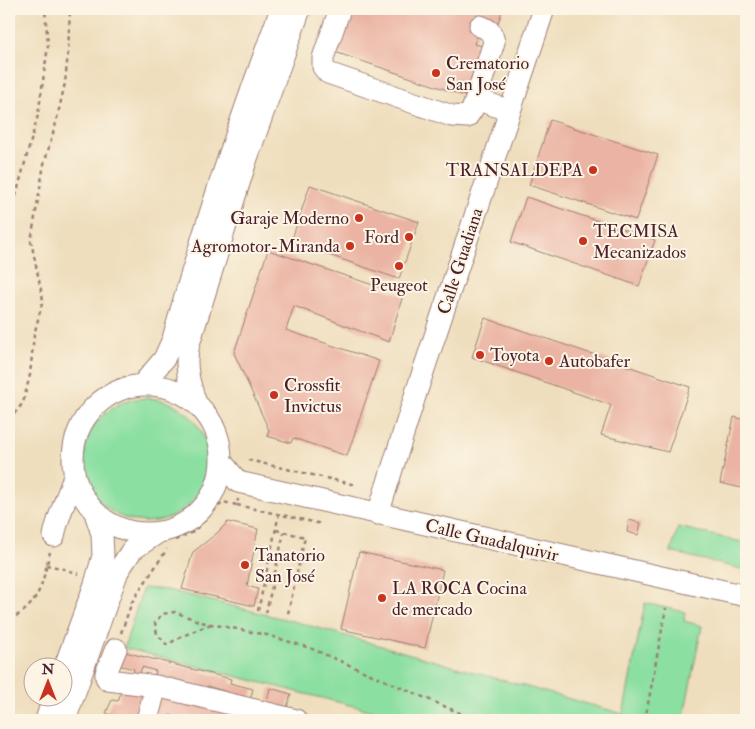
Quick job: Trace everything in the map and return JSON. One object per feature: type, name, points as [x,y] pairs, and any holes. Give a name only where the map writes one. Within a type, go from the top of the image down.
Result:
[{"type":"street","points":[[54,536],[58,519],[65,503],[68,471],[79,427],[92,409],[103,399],[129,387],[164,359],[173,339],[212,210],[281,9]]},
{"type":"street","points":[[211,496],[224,488],[240,482],[203,403],[189,382],[186,366],[187,352],[246,161],[300,9]]},
{"type":"street","points":[[340,9],[323,58],[323,67],[328,73],[452,116],[468,117],[472,110],[494,42],[492,33],[480,26]]},
{"type":"street","name":"Calle Guadiana","points":[[378,514],[416,393],[544,9]]},
{"type":"street","points":[[476,99],[510,111]]},
{"type":"street","points":[[136,380],[178,392],[203,403]]},
{"type":"street","points":[[65,720],[118,571],[132,550],[169,537],[195,515],[211,496],[218,481],[225,453]]},
{"type":"street","points":[[68,471],[82,496],[95,513],[114,526],[128,531],[169,537]]},
{"type":"street","name":"Calle Guadalquivir","points":[[240,482],[746,596]]},
{"type":"street","points":[[69,656],[95,584],[103,556],[102,534],[95,513]]},
{"type":"street","points":[[116,649],[106,677],[108,680],[156,686],[296,720]]},
{"type":"street","points":[[147,720],[156,686]]},
{"type":"street","points":[[46,720],[51,706]]},
{"type":"path","points":[[9,252],[12,210],[38,115],[48,46],[45,9]]},
{"type":"path","points":[[9,420],[23,403],[30,375],[34,335],[43,300],[31,241],[44,164],[65,83],[70,9]]},
{"type":"path","points":[[68,471],[65,440],[82,405],[102,388],[136,380]]},
{"type":"path","points":[[203,403],[223,423],[225,453]]},
{"type":"path","points":[[9,410],[16,411]]},
{"type":"path","points":[[242,459],[356,485]]},
{"type":"path","points":[[237,505],[240,482],[248,460]]},
{"type":"path","points":[[116,649],[132,602],[169,537],[193,532],[223,502],[322,524]]},
{"type":"path","points":[[258,611],[279,514]]},
{"type":"path","points":[[276,530],[305,537],[286,618]]},
{"type":"path","points":[[266,613],[284,532]]},
{"type":"path","points":[[9,620],[29,608],[37,596],[54,536]]},
{"type":"path","points":[[46,565],[74,572],[82,576],[86,581],[95,584]]},
{"type":"path","points":[[645,720],[666,608]]},
{"type":"path","points":[[211,624],[180,637],[167,646],[157,634],[155,623],[162,614],[176,612],[211,624],[267,635],[310,648],[476,720]]},
{"type":"green space","points":[[146,398],[170,403],[190,416],[203,436],[208,460],[203,484],[190,504],[170,517],[146,522],[122,517],[102,504],[89,484],[84,460],[89,436],[102,416],[122,403]]},
{"type":"green space","points":[[678,527],[746,543],[746,570],[671,552]]},
{"type":"green space","points":[[143,588],[168,590],[300,623],[623,714],[645,603],[685,612],[684,621],[702,626],[683,720],[409,720],[124,648]]},
{"type":"building","name":"Crematorio San José","points":[[347,9],[503,9],[497,26],[482,21],[474,44],[482,46],[465,96],[332,51]]},
{"type":"building","name":"TRANSALDEPA","points":[[550,120],[658,155],[636,220],[529,185]]},
{"type":"building","points":[[310,185],[419,222],[399,279],[291,242]]},
{"type":"building","name":"TECMISA Mecanizados","points":[[526,197],[655,240],[639,286],[511,242]]},
{"type":"building","points":[[268,250],[403,295],[389,342],[294,306],[286,330],[379,361],[347,456],[293,438],[291,443],[267,436],[269,430],[234,353]]},
{"type":"building","points":[[485,318],[690,387],[668,452],[601,435],[611,405],[472,357]]},
{"type":"building","points":[[734,417],[746,420],[746,489],[720,483]]},
{"type":"building","points":[[629,520],[641,523],[638,535],[627,532]]},
{"type":"building","points":[[228,522],[258,529],[247,586],[258,589],[254,606],[182,589],[193,552]]},
{"type":"building","points":[[359,552],[443,570],[425,648],[341,629]]},
{"type":"building","points":[[121,651],[231,679],[230,683],[253,689],[249,704],[226,698],[228,692],[207,686],[205,690],[154,680],[156,671],[142,667],[139,676],[133,674],[134,669],[118,665]]},
{"type":"building","points":[[270,688],[291,694],[286,711],[266,707]]},
{"type":"building","points":[[122,689],[146,690],[139,720],[110,720],[113,716],[106,713],[112,700],[118,701]]},
{"type":"building","points":[[159,692],[273,720],[189,720],[170,715],[168,720],[161,718],[160,720],[152,720]]},
{"type":"place","name":"Crematorio San José","points":[[436,73]]},
{"type":"place","name":"TRANSALDEPA","points":[[593,170]]},
{"type":"place","name":"Garaje Moderno","points":[[359,218]]},
{"type":"place","name":"Ford","points":[[409,237]]},
{"type":"place","name":"TECMISA Mecanizados","points":[[583,241]]},
{"type":"place","name":"Agromotor-Miranda","points":[[350,246]]},
{"type":"place","name":"Peugeot","points":[[399,266]]},
{"type":"place","name":"Toyota","points":[[480,355]]},
{"type":"place","name":"Autobafer","points":[[549,361]]},
{"type":"place","name":"Crossfit Invictus","points":[[274,395]]},
{"type":"place","name":"Tanatorio San José","points":[[245,565]]},
{"type":"place","name":"LA ROCA Cocina de mercado","points":[[382,598]]}]
